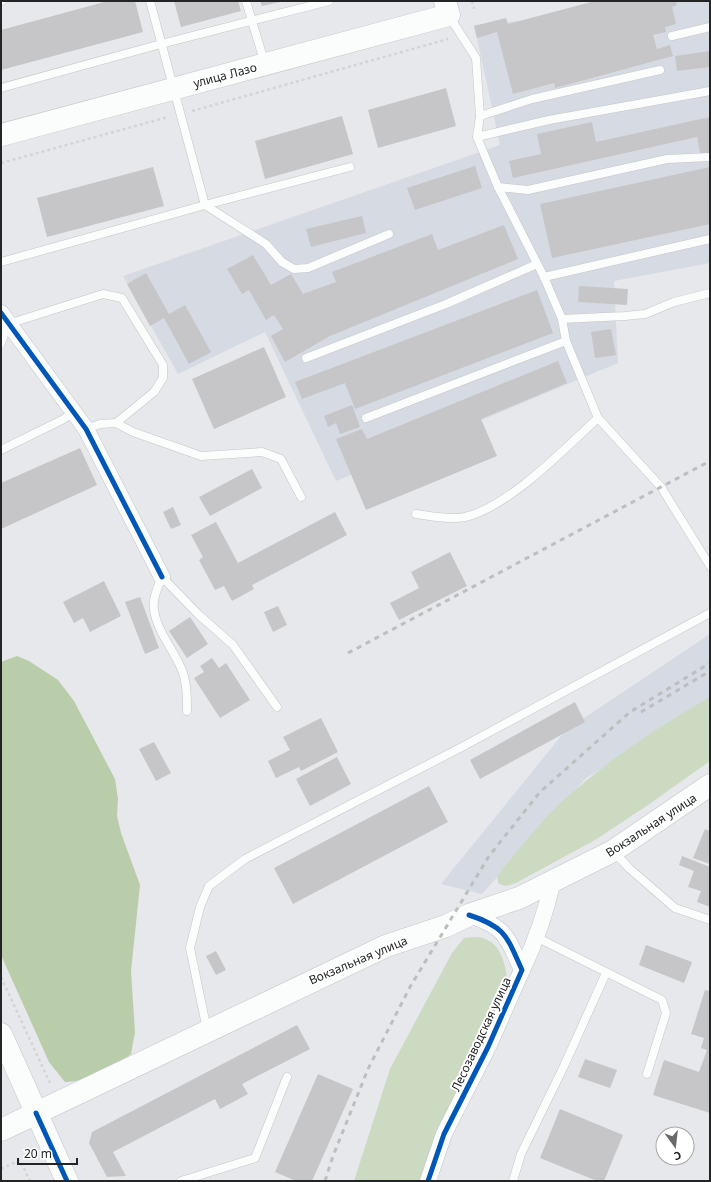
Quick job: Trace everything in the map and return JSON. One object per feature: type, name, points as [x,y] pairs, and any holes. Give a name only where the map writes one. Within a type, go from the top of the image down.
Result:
[{"type":"main road","name":"улица Лазо","points":[[1,136],[265,64],[447,8]]},
{"type":"main road","name":"Вокзальная улица","points":[[1,1130],[207,1030],[386,946],[446,926],[469,915],[519,898],[613,851],[704,792]]},
{"type":"main road","points":[[1,1034],[67,1181]]},
{"type":"street","points":[[4,318],[86,429],[162,577]]},
{"type":"street","name":"Лесозаводская улица","points":[[428,1181],[444,1134],[488,1047],[522,970],[538,938],[546,913],[553,880]]},
{"type":"street","name":"Лесозаводская улица","points":[[469,915],[486,920],[506,935],[513,947],[522,970]]},
{"type":"lane","points":[[150,1],[205,205],[266,244],[282,262],[294,269],[308,268],[389,234]]},
{"type":"lane","points":[[246,1],[265,64]]},
{"type":"lane","points":[[1,88],[161,44],[328,1]]},
{"type":"lane","points":[[447,8],[476,58],[480,116],[477,137],[498,187],[544,277],[562,319],[566,341],[598,418],[661,487],[710,566]]},
{"type":"lane","points":[[672,36],[710,27]]},
{"type":"lane","points":[[480,116],[532,99],[660,70]]},
{"type":"lane","points":[[477,137],[549,120],[710,91]]},
{"type":"lane","points":[[498,187],[528,190],[667,159],[710,157]]},
{"type":"lane","points":[[1,262],[205,205],[350,167]]},
{"type":"lane","points":[[544,277],[710,238]]},
{"type":"lane","points":[[306,358],[446,304],[537,264]]},
{"type":"lane","points":[[562,319],[645,314],[674,302],[710,293]]},
{"type":"lane","points":[[1,343],[4,318],[103,294],[122,298],[163,364],[163,378],[154,392],[116,422],[100,424],[86,429]]},
{"type":"lane","points":[[366,418],[566,341]]},
{"type":"lane","points":[[1,450],[73,413]]},
{"type":"lane","points":[[416,514],[439,517],[464,517],[489,508],[537,474],[598,418]]},
{"type":"lane","points":[[116,422],[133,432],[201,456],[262,452],[281,459],[301,497]]},
{"type":"lane","points":[[187,711],[187,693],[182,669],[162,633],[153,609],[162,577],[198,614],[233,645],[277,707]]},
{"type":"lane","points":[[207,1030],[190,948],[200,907],[209,886],[245,859],[460,748],[710,613]]},
{"type":"lane","points":[[613,851],[630,869],[675,908],[710,920]]},
{"type":"lane","points":[[538,938],[662,1000],[666,1013],[647,1074]]},
{"type":"lane","points":[[513,1181],[521,1154],[564,1066],[606,973]]},
{"type":"lane","points":[[181,1181],[194,1180],[255,1158],[287,1077]]},
{"type":"path","points":[[472,1],[474,9]]},
{"type":"path","points":[[1,163],[462,35]]},
{"type":"path","points":[[1,977],[59,1102]]},
{"type":"path","points":[[1,1169],[20,1160],[30,1181]]},
{"type":"shaded area","points":[[663,1],[710,1],[710,263],[614,281],[618,363],[336,481],[265,332],[178,374],[123,276],[500,145],[474,25],[664,8]]},
{"type":"shaded area","points":[[710,634],[710,706],[586,778],[482,894],[441,884],[566,730]]},
{"type":"green space","points":[[17,656],[29,661],[58,680],[74,701],[115,779],[118,799],[117,816],[121,833],[140,885],[131,971],[135,1032],[131,1054],[116,1065],[92,1077],[74,1081],[65,1082],[49,1062],[1,955],[1,662]]},
{"type":"green space","points":[[710,697],[710,761],[595,840],[516,883],[506,886],[499,884],[497,878],[504,867],[542,822],[567,797],[636,743]]},
{"type":"green space","points":[[464,938],[483,938],[497,948],[504,962],[509,993],[429,1181],[354,1181],[390,1069],[452,953]]},
{"type":"building","points":[[108,1],[135,1],[143,32],[1,70],[1,30]]},
{"type":"building","points":[[174,1],[238,1],[241,11],[181,27]]},
{"type":"building","points":[[260,1],[280,1],[280,2],[262,6]]},
{"type":"building","points":[[595,1],[676,1],[677,5],[672,7],[676,24],[665,27],[666,32],[653,35],[657,49],[670,45],[673,56],[555,88],[554,83],[513,94],[497,32],[477,38],[474,26],[506,18],[508,24]]},
{"type":"building","points":[[710,51],[710,67],[677,71],[675,56]]},
{"type":"building","points":[[446,88],[456,126],[378,148],[368,110]]},
{"type":"building","points":[[342,116],[353,154],[265,179],[255,141]]},
{"type":"building","points":[[710,117],[710,155],[701,157],[697,137],[513,178],[509,161],[541,154],[537,134],[592,122],[596,142]]},
{"type":"building","points":[[475,166],[482,188],[415,210],[407,188]]},
{"type":"building","points":[[153,167],[164,206],[47,237],[37,198]]},
{"type":"building","points":[[710,167],[710,224],[552,258],[540,204]]},
{"type":"building","points":[[362,216],[366,233],[311,247],[306,229]]},
{"type":"building","points":[[504,225],[518,259],[330,336],[285,362],[271,336],[283,329],[274,315],[266,320],[249,290],[242,294],[227,269],[253,255],[271,285],[291,274],[303,294],[336,282],[332,272],[432,234],[438,250]]},
{"type":"building","points":[[146,273],[169,314],[185,305],[211,352],[189,364],[164,318],[150,326],[127,284]]},
{"type":"building","points":[[579,286],[628,289],[627,305],[578,302]]},
{"type":"building","points":[[537,290],[553,333],[355,409],[345,383],[302,399],[295,382]]},
{"type":"building","points":[[611,329],[616,355],[595,358],[591,332]]},
{"type":"building","points":[[264,347],[286,397],[214,429],[192,379]]},
{"type":"building","points":[[558,361],[567,383],[481,419],[497,456],[366,510],[336,439],[362,429],[367,439]]},
{"type":"building","points":[[352,405],[360,427],[340,434],[336,423],[328,427],[324,416]]},
{"type":"building","points":[[80,448],[97,485],[1,529],[1,483]]},
{"type":"building","points":[[252,469],[262,488],[210,516],[199,497]]},
{"type":"building","points":[[173,507],[181,525],[171,529],[163,512]]},
{"type":"building","points":[[335,512],[347,535],[252,585],[254,589],[232,601],[224,586],[215,590],[199,560],[203,557],[191,535],[216,522],[238,563]]},
{"type":"building","points":[[450,552],[467,586],[399,620],[390,603],[419,588],[411,572]]},
{"type":"building","points":[[104,581],[121,616],[90,632],[83,618],[74,623],[63,602]]},
{"type":"building","points":[[140,597],[159,648],[145,654],[125,602]]},
{"type":"building","points":[[278,606],[287,625],[273,632],[264,612]]},
{"type":"building","points":[[190,617],[208,644],[187,658],[169,631]]},
{"type":"building","points":[[212,658],[219,668],[226,663],[250,700],[220,718],[194,678],[204,672],[200,666]]},
{"type":"building","points":[[575,702],[585,722],[480,779],[470,760]]},
{"type":"building","points":[[321,718],[338,752],[301,771],[299,767],[276,778],[268,761],[290,750],[283,737]]},
{"type":"building","points":[[154,742],[171,773],[156,781],[139,749]]},
{"type":"building","points":[[337,757],[351,784],[310,806],[296,779]]},
{"type":"building","points":[[429,786],[448,822],[293,904],[274,868]]},
{"type":"building","points":[[705,829],[710,831],[710,864],[693,858]]},
{"type":"building","points":[[682,856],[710,867],[710,907],[697,902],[701,891],[688,887],[694,871],[679,865]]},
{"type":"building","points":[[646,945],[692,962],[684,983],[639,965]]},
{"type":"building","points":[[216,951],[226,970],[216,975],[206,956]]},
{"type":"building","points":[[705,990],[710,991],[710,1113],[653,1095],[664,1060],[699,1072],[707,1050],[701,1048],[704,1038],[691,1034]]},
{"type":"building","points":[[297,1025],[310,1049],[242,1084],[248,1094],[220,1109],[215,1099],[113,1152],[126,1176],[107,1177],[89,1143],[92,1132]]},
{"type":"building","points":[[585,1059],[617,1070],[610,1088],[578,1077]]},
{"type":"building","points":[[318,1074],[353,1089],[312,1181],[296,1181],[275,1172]]},
{"type":"building","points":[[560,1109],[623,1135],[604,1181],[597,1181],[540,1158]]},
{"type":"railway","points":[[348,653],[710,461]]},
{"type":"railway","points":[[325,1181],[333,1156],[368,1069],[410,987],[489,856],[540,792],[630,712],[710,663]]},
{"type":"railway","points":[[641,712],[710,671]]},
{"type":"cycle path","points":[[1,313],[86,429],[162,577]]},
{"type":"cycle path","points":[[428,1181],[444,1134],[488,1047],[522,970],[513,949],[504,935],[491,924],[469,915]]},
{"type":"cycle path","points":[[36,1113],[67,1181]]}]
